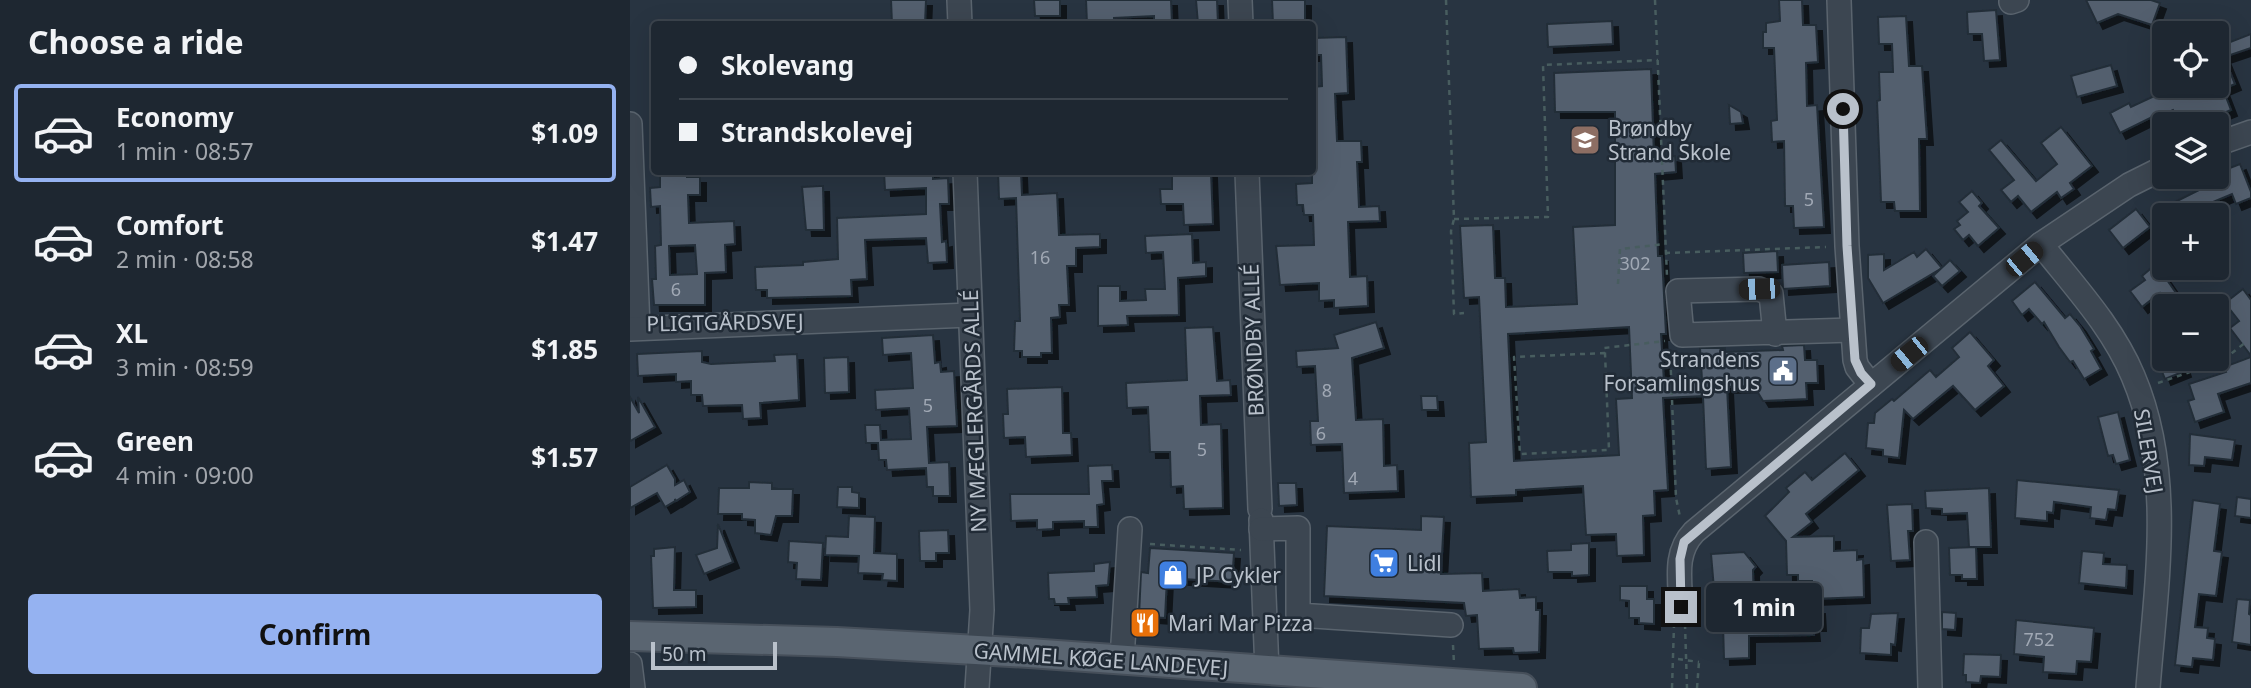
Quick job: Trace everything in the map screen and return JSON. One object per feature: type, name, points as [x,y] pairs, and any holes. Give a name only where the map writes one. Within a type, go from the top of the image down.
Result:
[{"type":"main road","name":"GAMMEL KØGE LANDEVEJ","points":[[630,636],[764,639],[1122,659],[1352,682],[1522,688]]},
{"type":"street","points":[[959,0],[960,21]]},
{"type":"street","points":[[1240,0],[1241,21]]},
{"type":"street","points":[[1839,0],[1852,330],[1857,367],[1871,384]]},
{"type":"street","name":"PLIGTGÅRDSVEJ","points":[[630,124],[634,329],[970,315]]},
{"type":"street","points":[[2229,140],[2251,132]]},
{"type":"street","points":[[1681,607],[1680,559],[1684,542],[2042,244],[2129,185],[2152,174]]},
{"type":"street","name":"NY MÆGLERGÅRDS ALLÉ","points":[[965,175],[982,610],[977,688]]},
{"type":"street","name":"BRØNDBY ALLÉ","points":[[1247,175],[1261,527],[1285,677]]},
{"type":"street","name":"SILERVEJ","points":[[2042,244],[2107,328],[2133,376],[2149,430],[2159,493],[2158,554],[2148,688]]},
{"type":"street","points":[[1775,334],[1852,330]]},
{"type":"street","points":[[1261,527],[1298,528],[1298,615],[1451,625]]},
{"type":"street","points":[[1122,659],[1129,536]]},
{"type":"street","points":[[1926,542],[1930,688]]},
{"type":"street","points":[[630,664],[634,688]]},
{"type":"path","points":[[1446,0],[1454,219],[1451,231],[1454,314],[1464,313]]},
{"type":"path","points":[[1655,0],[1667,278]]},
{"type":"path","points":[[1454,219],[1548,216],[1543,65],[1658,60]]},
{"type":"path","points":[[1618,284],[1620,249],[1665,244]]},
{"type":"path","points":[[1665,253],[1847,246]]},
{"type":"path","points":[[1605,353],[1514,358],[1520,454],[1609,450],[1605,353],[1604,348],[1670,341],[1676,498],[1684,542]]},
{"type":"path","points":[[2137,390],[2222,361],[2246,342]]},
{"type":"path","points":[[1129,536],[1261,527]]},
{"type":"path","points":[[1672,688],[1675,609],[1681,607],[1685,612],[1687,688]]},
{"type":"path","points":[[1451,625],[1457,685]]},
{"type":"path","points":[[1672,658],[1699,662],[1697,688]]},
{"type":"building","points":[[891,0],[926,0],[925,21],[892,21]]},
{"type":"building","points":[[1034,0],[1060,0],[1060,16],[1035,16]]},
{"type":"building","points":[[1086,0],[1171,0],[1172,21],[1154,21],[1154,16],[1087,21]]},
{"type":"building","points":[[1196,0],[1217,0],[1218,21],[1198,21]]},
{"type":"building","points":[[1272,0],[1305,0],[1305,21],[1273,21]]},
{"type":"building","points":[[1779,0],[1802,0],[1803,25],[1816,25],[1818,62],[1806,63],[1807,106],[1817,105],[1824,227],[1794,228],[1793,206],[1785,206],[1784,141],[1772,142],[1771,121],[1777,120],[1774,48],[1763,48],[1763,32],[1766,32],[1766,23],[1780,21]]},
{"type":"building","points":[[2086,0],[2151,0],[2160,3],[2152,25],[2118,14],[2097,23]]},
{"type":"building","points":[[1996,10],[2000,60],[1984,61],[1982,34],[1968,34],[1967,12]]},
{"type":"building","points":[[1906,16],[1909,66],[1922,66],[1927,139],[1919,139],[1920,211],[1895,211],[1894,202],[1881,202],[1877,101],[1880,100],[1879,72],[1893,72],[1892,44],[1879,44],[1878,17]]},
{"type":"building","points":[[1612,21],[1613,44],[1548,47],[1547,24]]},
{"type":"building","points":[[2251,34],[2251,48],[2229,55],[2229,43]]},
{"type":"building","points":[[1346,37],[1348,93],[1335,94],[1337,141],[1361,141],[1362,162],[1357,162],[1359,207],[1379,206],[1380,221],[1348,222],[1350,277],[1367,276],[1368,306],[1334,308],[1334,300],[1319,301],[1319,283],[1280,285],[1276,246],[1314,245],[1313,215],[1304,215],[1303,205],[1297,205],[1296,184],[1312,183],[1312,175],[1316,175],[1316,87],[1322,86],[1321,55],[1316,55],[1316,38]]},
{"type":"building","points":[[2111,65],[2117,86],[2077,97],[2071,76]]},
{"type":"building","points":[[1651,69],[1654,157],[1675,156],[1676,172],[1655,174],[1658,256],[1662,256],[1666,334],[1661,334],[1664,382],[1702,380],[1700,348],[1725,348],[1725,352],[1783,350],[1782,346],[1804,345],[1805,360],[1817,360],[1818,383],[1806,383],[1807,399],[1763,401],[1754,386],[1727,387],[1731,467],[1706,469],[1703,396],[1663,398],[1668,490],[1654,491],[1655,515],[1643,516],[1644,555],[1617,556],[1616,534],[1586,535],[1583,486],[1516,490],[1516,495],[1471,497],[1469,443],[1486,442],[1479,297],[1464,298],[1460,226],[1493,225],[1495,278],[1505,278],[1506,307],[1577,304],[1573,227],[1615,225],[1615,112],[1555,112],[1554,73]],"holes":[[[1629,327],[1632,398],[1616,399],[1619,455],[1514,461],[1508,334]]]},
{"type":"building","points":[[2229,69],[2235,84],[2229,86]]},
{"type":"building","points":[[2152,97],[2226,98],[2231,110],[2152,112],[2152,117],[2120,133],[2110,113],[2129,103],[2131,107]]},
{"type":"building","points":[[1729,105],[1741,112],[1743,123],[1730,124]]},
{"type":"building","points":[[2061,127],[2092,166],[2070,183],[2074,189],[2061,198],[2057,192],[2031,212],[2018,196],[2011,202],[2001,190],[2014,180],[1989,150],[2001,140],[2036,181],[2057,164],[2041,143]]},
{"type":"building","points":[[2240,164],[2251,198],[2236,204],[2232,194],[2211,203],[2173,203],[2201,189],[2229,189],[2229,168]]},
{"type":"building","points":[[884,175],[933,175],[933,179],[948,178],[949,204],[940,204],[942,242],[946,241],[947,262],[928,263],[926,238],[865,240],[867,279],[851,280],[852,296],[767,298],[767,290],[756,290],[755,267],[803,265],[803,262],[838,259],[837,218],[926,214],[926,188],[885,190]]},
{"type":"building","points":[[998,175],[1021,175],[1022,195],[1057,193],[1059,235],[1100,234],[1100,247],[1076,248],[1076,266],[1067,266],[1069,305],[1059,305],[1060,317],[1051,318],[1052,353],[1041,353],[1041,357],[1022,357],[1022,351],[1014,351],[1015,321],[1020,321],[1016,198],[999,199]]},
{"type":"building","points":[[1172,175],[1211,175],[1213,224],[1184,225],[1183,204],[1161,204],[1160,189],[1172,189]]},
{"type":"building","points":[[660,176],[700,177],[700,195],[688,195],[689,223],[734,221],[735,244],[725,245],[726,272],[705,273],[705,305],[654,305],[652,279],[656,279],[655,246],[661,245],[660,206],[651,207],[650,188],[660,187]],"holes":[[[695,245],[697,274],[670,275],[669,246]]]},
{"type":"building","points":[[823,186],[824,230],[806,230],[802,187]]},
{"type":"building","points":[[1972,191],[1982,203],[1979,206],[1999,228],[1978,246],[1969,235],[1963,240],[1954,229],[1960,225],[1957,221],[1968,212],[1959,202]]},
{"type":"building","points":[[2136,209],[2150,227],[2123,248],[2109,230]]},
{"type":"building","points":[[1192,234],[1193,263],[1206,262],[1206,276],[1178,278],[1179,315],[1127,316],[1128,325],[1098,326],[1098,286],[1120,286],[1120,301],[1146,300],[1145,289],[1165,289],[1163,252],[1146,253],[1145,236]]},
{"type":"building","points":[[1926,249],[1942,268],[1883,303],[1868,278],[1868,255],[1884,254],[1884,270],[1914,252],[1917,257]]},
{"type":"building","points":[[1777,251],[1778,272],[1744,273],[1743,253]]},
{"type":"building","points":[[1950,260],[1960,271],[1942,286],[1933,276]]},
{"type":"building","points":[[1829,262],[1830,286],[1783,289],[1782,265]]},
{"type":"building","points":[[2152,267],[2152,280],[2167,280],[2176,293],[2152,294],[2152,299],[2142,307],[2130,291],[2145,280],[2142,276]]},
{"type":"building","points":[[2035,282],[2065,318],[2070,314],[2080,326],[2094,349],[2091,351],[2101,369],[2084,379],[2044,322],[2042,324],[2029,309],[2022,315],[2012,301]]},
{"type":"building","points":[[2243,289],[2251,300],[2251,356],[2230,328],[2239,321],[2229,308],[2229,300]]},
{"type":"building","points":[[1376,322],[1384,348],[1352,358],[1356,420],[1383,419],[1384,466],[1397,465],[1398,491],[1344,493],[1342,444],[1311,445],[1310,421],[1318,421],[1315,366],[1297,367],[1296,351],[1338,348],[1334,335]]},
{"type":"building","points":[[1213,327],[1217,381],[1230,380],[1231,395],[1200,396],[1201,425],[1221,424],[1223,508],[1184,509],[1183,486],[1171,487],[1170,452],[1150,452],[1148,407],[1127,408],[1126,383],[1187,380],[1185,328]]},
{"type":"building","points":[[1970,332],[1994,360],[1988,366],[2004,386],[1975,410],[1953,386],[1913,419],[1904,410],[1899,458],[1883,456],[1883,450],[1866,448],[1868,423],[1874,423],[1875,413],[1892,399],[1894,401],[1930,370],[1936,377],[1959,357],[1952,348]]},
{"type":"building","points":[[933,335],[935,363],[940,362],[941,372],[954,371],[957,426],[927,427],[929,463],[949,462],[950,496],[933,496],[933,487],[927,487],[926,468],[887,470],[886,460],[879,460],[878,443],[866,443],[865,425],[880,425],[881,440],[911,439],[909,408],[876,410],[875,390],[913,388],[911,353],[883,355],[882,338]]},
{"type":"building","points":[[702,351],[702,362],[711,364],[775,361],[774,355],[797,354],[799,400],[760,403],[761,418],[743,419],[742,405],[703,406],[702,395],[691,395],[691,381],[676,382],[676,374],[638,376],[637,354]]},
{"type":"building","points":[[848,357],[849,392],[825,393],[824,358]]},
{"type":"building","points":[[2251,357],[2251,383],[2218,394],[2224,412],[2195,422],[2188,401],[2194,399],[2189,384],[2229,371],[2229,365]]},
{"type":"building","points":[[2162,371],[2185,371],[2165,379]]},
{"type":"building","points":[[1062,387],[1063,433],[1071,433],[1072,455],[1026,457],[1025,437],[1004,438],[1003,414],[1008,414],[1007,389]]},
{"type":"building","points":[[1421,396],[1437,396],[1438,410],[1422,410]]},
{"type":"building","points":[[630,397],[639,413],[638,397],[655,427],[630,441]]},
{"type":"building","points":[[2118,412],[2130,460],[2116,464],[2113,455],[2108,456],[2098,417]]},
{"type":"building","points":[[2190,434],[2235,440],[2232,460],[2205,457],[2204,466],[2189,465]]},
{"type":"building","points":[[1845,453],[1859,470],[1806,514],[1812,522],[1793,537],[1834,536],[1834,551],[1857,550],[1857,560],[1863,559],[1864,597],[1812,599],[1812,581],[1798,581],[1798,575],[1787,575],[1786,541],[1765,516],[1789,492],[1786,488],[1805,472],[1812,480]]},
{"type":"building","points":[[667,465],[675,479],[675,485],[684,480],[690,492],[665,507],[657,493],[630,508],[630,487]]},
{"type":"building","points":[[1112,465],[1113,481],[1102,481],[1104,504],[1097,505],[1098,527],[1084,527],[1084,521],[1053,522],[1053,529],[1037,530],[1037,520],[1011,521],[1010,494],[1089,494],[1088,466]]},
{"type":"building","points":[[2017,480],[2119,490],[2116,510],[2108,509],[2106,520],[2090,518],[2091,507],[2054,502],[2053,513],[2047,512],[2047,521],[2015,518]]},
{"type":"building","points":[[749,482],[772,483],[772,489],[793,489],[792,516],[776,516],[771,535],[755,533],[755,520],[742,519],[742,514],[718,514],[719,488],[749,488]]},
{"type":"building","points":[[1278,483],[1296,483],[1297,505],[1279,506]]},
{"type":"building","points":[[838,487],[852,487],[852,492],[859,493],[859,508],[837,507]]},
{"type":"building","points":[[1989,488],[1991,547],[1969,547],[1967,513],[1942,514],[1942,509],[1926,508],[1925,491]]},
{"type":"building","points":[[2237,497],[2251,499],[2251,518],[2235,516]]},
{"type":"building","points":[[2193,500],[2220,504],[2214,551],[2222,552],[2216,596],[2199,594],[2195,627],[2208,628],[2207,638],[2215,639],[2213,660],[2193,658],[2192,667],[2175,665]]},
{"type":"building","points":[[1912,504],[1913,531],[1908,531],[1910,560],[1891,561],[1887,505]]},
{"type":"building","points":[[849,516],[875,517],[874,553],[897,554],[897,581],[882,580],[883,574],[858,573],[859,556],[825,555],[826,536],[848,537]]},
{"type":"building","name":"Lidl","points":[[1421,516],[1444,517],[1441,574],[1482,573],[1483,591],[1519,589],[1520,598],[1536,597],[1536,610],[1540,610],[1539,652],[1514,653],[1513,648],[1479,649],[1477,615],[1466,616],[1464,603],[1324,596],[1327,526],[1421,530]]},
{"type":"building","points":[[718,524],[733,562],[704,574],[696,555],[717,548]]},
{"type":"building","points":[[948,530],[949,553],[936,553],[936,561],[920,561],[919,531]]},
{"type":"building","points":[[789,541],[823,543],[821,580],[796,579],[797,563],[788,562]]},
{"type":"building","points":[[1589,543],[1589,575],[1572,576],[1572,572],[1548,572],[1547,551],[1571,550],[1571,544]]},
{"type":"building","points":[[675,547],[674,590],[696,590],[696,607],[653,608],[651,556],[654,556],[654,549]]},
{"type":"building","points":[[1976,547],[1977,579],[1962,579],[1962,575],[1950,575],[1949,548]]},
{"type":"building","points":[[1150,548],[1234,553],[1232,582],[1167,578],[1165,618],[1139,616],[1141,572],[1148,573]]},
{"type":"building","points":[[2082,551],[2104,553],[2103,564],[2127,565],[2126,588],[2079,583]]},
{"type":"building","points":[[1744,552],[1756,567],[1753,570],[1754,605],[1759,605],[1759,611],[1819,608],[1820,625],[1813,625],[1814,635],[1749,636],[1749,658],[1724,659],[1722,589],[1714,589],[1711,554]]},
{"type":"building","points":[[1110,562],[1108,585],[1096,586],[1097,597],[1068,598],[1069,604],[1055,604],[1054,599],[1049,599],[1048,573],[1094,571],[1094,564]]},
{"type":"building","points":[[1620,586],[1647,586],[1647,599],[1654,599],[1654,624],[1639,623],[1639,618],[1629,618],[1629,601],[1620,600]]},
{"type":"building","points":[[2237,599],[2250,600],[2251,645],[2232,642]]},
{"type":"building","points":[[1942,612],[1956,613],[1955,630],[1942,629]]},
{"type":"building","points":[[1898,613],[1895,645],[1891,644],[1891,655],[1860,653],[1861,628],[1869,628],[1871,614]]},
{"type":"building","points":[[2016,620],[2094,628],[2091,662],[2077,661],[2076,674],[2043,672],[2044,657],[2014,654]]},
{"type":"building","points":[[1964,654],[2001,655],[2000,677],[1981,676],[1980,683],[1966,682],[1966,675],[1963,675]]},
{"type":"place","name":"Brøndby Strand Skole","points":[[1585,140]]},
{"type":"place","name":"Strandens Forsamlingshus","points":[[1783,371]]},
{"type":"place","name":"Lidl","points":[[1384,563]]},
{"type":"place","name":"JP Cykler","points":[[1173,575]]},
{"type":"place","name":"Mari Mar Pizza","points":[[1145,623]]},
{"type":"route","points":[[1681,607],[1680,559],[1684,542],[1871,384],[1857,367],[1855,360],[1847,246],[1843,109]]}]
